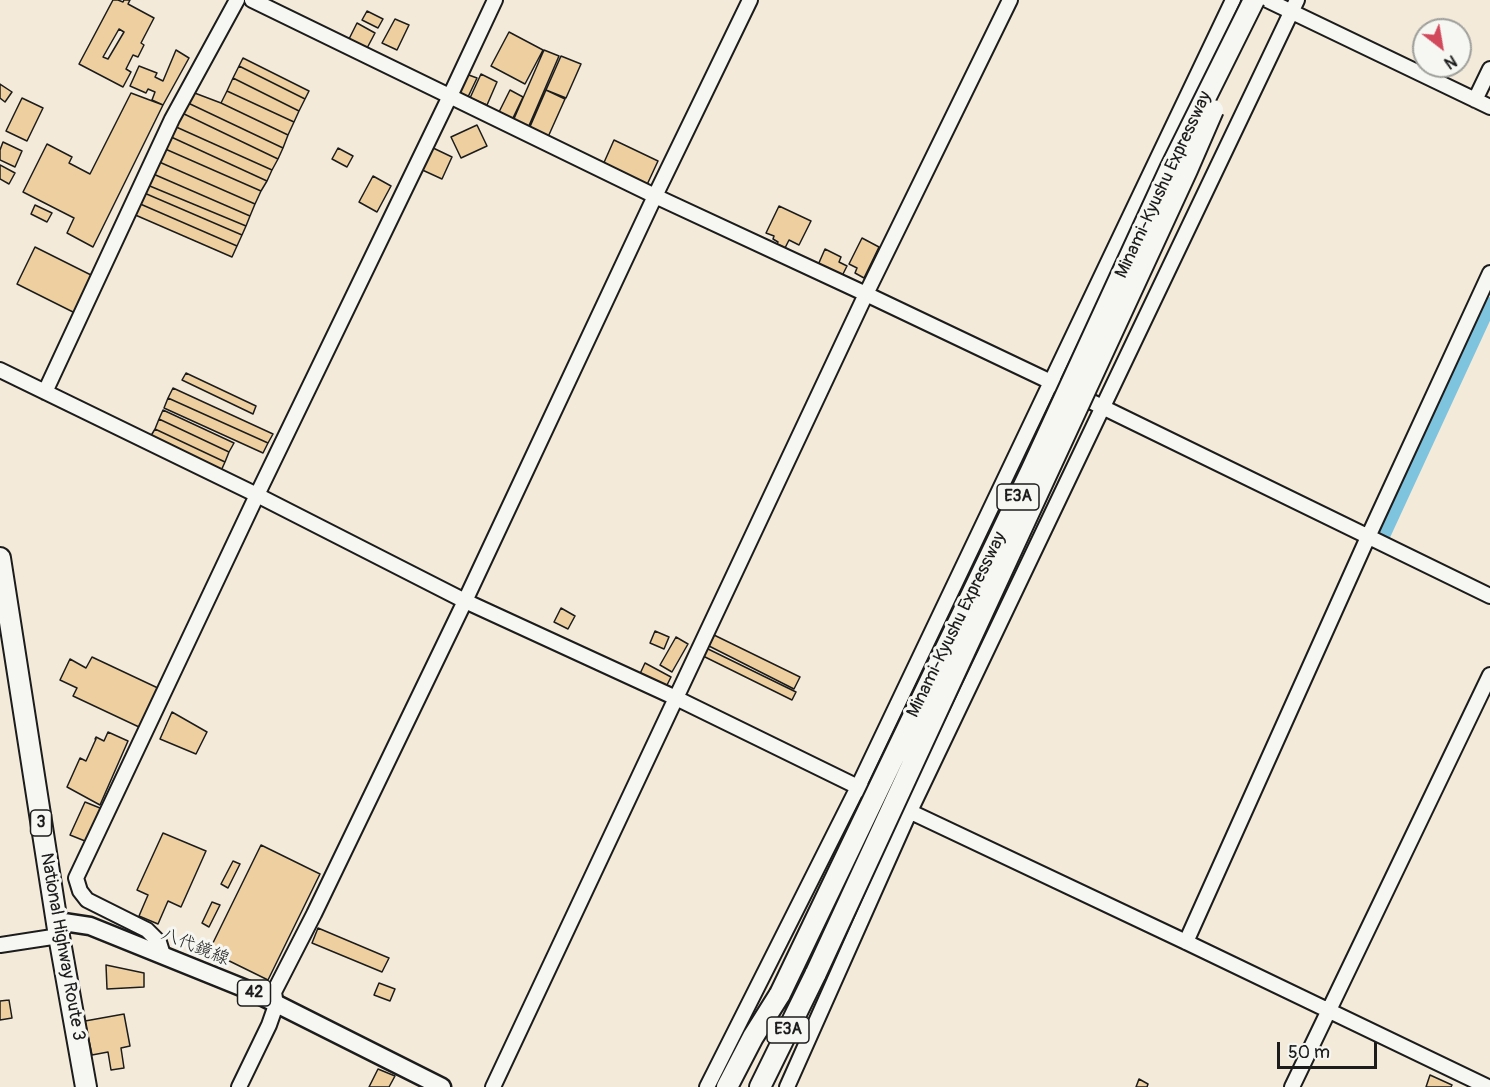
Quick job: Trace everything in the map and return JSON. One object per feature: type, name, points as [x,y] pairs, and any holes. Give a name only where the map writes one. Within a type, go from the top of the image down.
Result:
[{"type":"highway","name":"Minami-Kyushu Expressway","points":[[735,1087],[1030,471],[1171,167],[1254,0]]},
{"type":"highway","name":"Minami-Kyushu Expressway","points":[[760,1087],[816,973],[1187,170],[1261,0]]},
{"type":"highway","name":"National Highway Route 3","points":[[0,558],[58,928],[86,1087]]},
{"type":"highway","points":[[770,1087],[793,1037],[816,973]]},
{"type":"highway","points":[[728,1087],[753,1037],[780,994]]},
{"type":"main road","name":"八代鏡線","points":[[58,928],[90,926],[251,991],[442,1087]]},
{"type":"street","points":[[45,392],[172,118],[237,0]]},
{"type":"street","points":[[252,0],[655,196],[1103,407],[1490,596]]},
{"type":"street","points":[[163,955],[159,942],[147,930],[87,900],[80,891],[76,878],[495,0]]},
{"type":"street","points":[[239,1087],[269,1025],[276,1005],[274,992],[465,601],[655,196],[750,0]]},
{"type":"street","points":[[493,1087],[866,294],[1010,0]]},
{"type":"street","points":[[707,1087],[858,787],[1233,0]]},
{"type":"street","points":[[1267,0],[1294,6],[1490,108]]},
{"type":"street","points":[[787,1087],[910,811],[1294,6]]},
{"type":"street","points":[[1475,100],[1490,69]]},
{"type":"street","points":[[1191,945],[1368,537],[1490,273]]},
{"type":"street","points":[[0,370],[257,495],[465,601],[676,698],[1488,1087]]},
{"type":"street","points":[[1292,1087],[1490,675]]},
{"type":"street","points":[[0,945],[58,928]]},
{"type":"building","points":[[113,0],[123,2],[130,0],[128,4],[154,18],[141,43],[144,45],[138,57],[133,55],[126,69],[131,72],[123,87],[79,64]],"holes":[[[119,29],[124,32],[108,59],[103,57]]]},
{"type":"building","points":[[367,11],[383,19],[378,28],[362,20]]},
{"type":"building","points":[[395,19],[409,25],[397,50],[382,43]]},
{"type":"building","points":[[357,23],[375,33],[365,52],[347,43]]},
{"type":"building","points":[[509,32],[543,50],[525,84],[491,66]]},
{"type":"building","points":[[176,50],[189,58],[163,105],[152,100],[155,92],[148,89],[146,93],[130,86],[139,66],[157,73],[155,77],[163,81]]},
{"type":"building","points":[[544,50],[559,56],[528,128],[513,121]]},
{"type":"building","points":[[561,56],[581,64],[566,98],[546,90]]},
{"type":"building","points":[[243,58],[309,91],[305,99],[239,66]]},
{"type":"building","points":[[239,66],[305,99],[299,111],[233,78]]},
{"type":"building","points":[[466,74],[477,78],[467,99],[457,94]]},
{"type":"building","points":[[481,74],[497,82],[487,105],[470,98]]},
{"type":"building","points":[[233,78],[299,111],[294,122],[227,91]]},
{"type":"building","points":[[0,84],[12,92],[5,102],[0,98]]},
{"type":"building","points":[[510,90],[523,97],[512,120],[498,114]]},
{"type":"building","points":[[546,90],[565,99],[548,137],[529,129]]},
{"type":"building","points":[[227,91],[294,122],[288,135],[221,103]]},
{"type":"building","points":[[192,92],[221,103],[288,135],[283,148],[186,102]]},
{"type":"building","points":[[131,93],[163,105],[93,247],[67,233],[74,218],[23,192],[47,144],[72,157],[69,163],[90,174]]},
{"type":"building","points":[[22,98],[43,108],[27,141],[6,131]]},
{"type":"building","points":[[186,102],[283,148],[278,159],[180,112]]},
{"type":"building","points":[[180,112],[278,159],[272,170],[174,126]]},
{"type":"building","points":[[477,125],[487,146],[461,158],[451,137]]},
{"type":"building","points":[[174,126],[272,170],[267,181],[169,136]]},
{"type":"building","points":[[169,136],[267,181],[261,191],[163,148]]},
{"type":"building","points":[[614,140],[658,161],[645,189],[602,167]]},
{"type":"building","points":[[3,142],[22,151],[15,167],[0,160]]},
{"type":"building","points":[[429,146],[452,157],[442,179],[418,168]]},
{"type":"building","points":[[163,148],[261,191],[255,204],[157,161]]},
{"type":"building","points":[[338,148],[353,156],[347,167],[332,159]]},
{"type":"building","points":[[157,161],[255,204],[250,216],[151,173]]},
{"type":"building","points":[[0,165],[15,173],[9,184],[0,179]]},
{"type":"building","points":[[151,173],[250,216],[246,226],[145,184]]},
{"type":"building","points":[[373,176],[391,186],[377,212],[359,202]]},
{"type":"building","points":[[145,184],[246,226],[242,235],[142,192]]},
{"type":"building","points":[[142,192],[242,235],[237,246],[138,203]]},
{"type":"building","points":[[138,203],[237,246],[232,257],[133,214]]},
{"type":"building","points":[[35,205],[52,213],[47,222],[31,214]]},
{"type":"building","points":[[779,206],[811,221],[799,245],[789,240],[785,248],[777,244],[778,242],[773,239],[774,236],[766,233]]},
{"type":"building","points":[[862,238],[879,247],[864,278],[855,273],[857,268],[849,264]]},
{"type":"building","points":[[35,247],[93,276],[75,313],[17,284]]},
{"type":"building","points":[[825,249],[841,257],[839,262],[847,266],[842,276],[818,265]]},
{"type":"building","points":[[186,373],[256,406],[253,414],[182,380]]},
{"type":"building","points":[[173,388],[273,434],[268,443],[168,398]]},
{"type":"building","points":[[168,398],[268,443],[263,453],[164,408]]},
{"type":"building","points":[[163,410],[234,443],[229,452],[159,419]]},
{"type":"building","points":[[159,419],[229,452],[225,462],[155,429]]},
{"type":"building","points":[[155,429],[225,462],[220,473],[149,439]]},
{"type":"building","points":[[561,608],[575,616],[568,629],[554,622]]},
{"type":"building","points":[[655,631],[669,637],[664,649],[650,643]]},
{"type":"building","points":[[714,635],[800,677],[794,689],[709,646]]},
{"type":"building","points":[[676,637],[688,644],[672,672],[660,665]]},
{"type":"building","points":[[704,647],[796,692],[792,700],[701,655]]},
{"type":"building","points":[[92,657],[160,689],[139,727],[73,696],[77,688],[60,680],[70,659],[86,668]]},
{"type":"building","points":[[645,663],[671,677],[664,691],[638,678]]},
{"type":"building","points":[[172,712],[207,732],[196,754],[160,739]]},
{"type":"building","points":[[108,732],[128,741],[100,805],[67,787],[80,758],[86,761],[96,737],[104,741]]},
{"type":"building","points":[[85,802],[105,810],[90,843],[70,835]]},
{"type":"building","points":[[163,833],[206,851],[181,907],[168,901],[158,924],[139,916],[148,895],[137,890]]},
{"type":"building","points":[[261,845],[320,874],[268,980],[209,951]]},
{"type":"building","points":[[233,861],[240,864],[228,888],[221,884]]},
{"type":"building","points":[[212,902],[220,905],[209,927],[202,923]]},
{"type":"building","points":[[318,928],[389,958],[382,972],[312,943]]},
{"type":"building","points":[[106,965],[144,973],[144,987],[107,989]]},
{"type":"building","points":[[379,983],[395,989],[390,1001],[374,995]]},
{"type":"building","points":[[9,1000],[12,1018],[0,1020],[0,1001]]},
{"type":"building","points":[[124,1014],[130,1046],[121,1048],[124,1068],[111,1070],[108,1052],[92,1055],[85,1021]]},
{"type":"building","points":[[378,1069],[395,1076],[389,1087],[369,1087]]},
{"type":"building","points":[[1430,1075],[1452,1085],[1451,1087],[1426,1087]]},
{"type":"building","points":[[1139,1079],[1148,1084],[1147,1087],[1136,1087]]},
{"type":"waterway","points":[[1383,536],[1490,304]]}]
